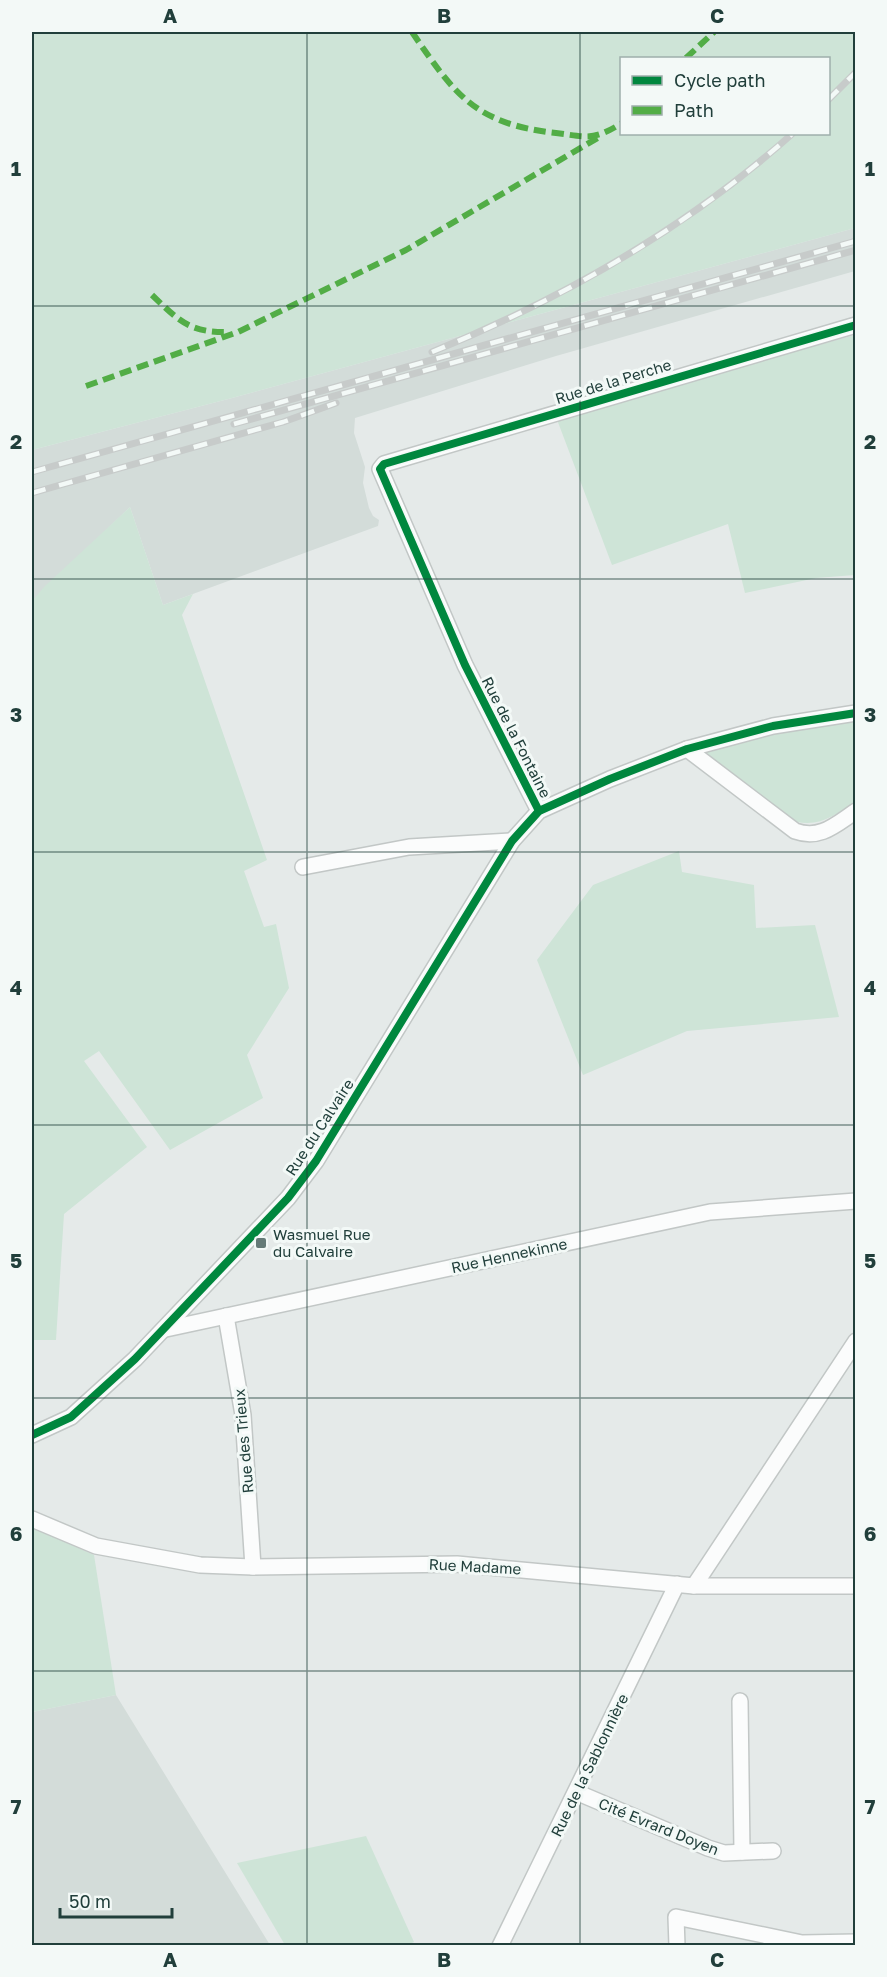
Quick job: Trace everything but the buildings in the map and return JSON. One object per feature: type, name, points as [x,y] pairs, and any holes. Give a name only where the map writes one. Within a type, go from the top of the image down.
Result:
[{"type":"street","name":"Rue de la Perche","points":[[380,469],[384,464],[855,325]]},
{"type":"street","name":"Rue de la Fontaine","points":[[380,469],[465,665],[539,811],[610,779],[687,749],[762,728],[855,713]]},
{"type":"street","points":[[687,749],[795,831],[806,835],[816,835],[855,811]]},
{"type":"street","name":"Rue du Calvaire","points":[[32,1435],[71,1417],[166,1329],[211,1277],[288,1198],[316,1161],[512,841],[539,811]]},
{"type":"street","points":[[303,867],[409,847],[512,841]]},
{"type":"street","name":"Rue Hennekinne","points":[[166,1329],[710,1212],[855,1201]]},
{"type":"street","name":"Rue des Trieux","points":[[226,1316],[243,1415],[253,1567]]},
{"type":"street","points":[[694,1586],[855,1341]]},
{"type":"street","name":"Rue Madame","points":[[32,1519],[96,1546],[200,1565],[253,1567],[457,1564],[694,1586],[855,1586]]},
{"type":"street","name":"Rue de la Sablonnière","points":[[500,1946],[676,1584]]},
{"type":"street","name":"Cité Evrard Doyen","points":[[740,1701],[742,1852]]},
{"type":"street","name":"Cité Evrard Doyen","points":[[576,1792],[724,1853],[773,1851]]},
{"type":"street","points":[[676,1946],[676,1917],[802,1944],[855,1942]]},
{"type":"shaded area","points":[[855,228],[855,271],[556,356],[355,418],[354,433],[365,467],[363,483],[369,508],[373,516],[379,520],[378,526],[163,605],[130,507],[32,601],[32,450],[232,398]]},
{"type":"shaded area","points":[[116,1695],[270,1945],[32,1945],[32,1712]]},
{"type":"green space","points":[[32,32],[855,32],[855,228],[232,398],[32,450]]},
{"type":"green space","points":[[855,335],[855,575],[816,578],[745,593],[728,524],[612,565],[556,417]]},
{"type":"green space","points":[[130,507],[163,605],[193,594],[182,615],[267,860],[244,871],[264,927],[276,924],[289,988],[247,1055],[263,1098],[170,1150],[99,1051],[84,1061],[147,1147],[64,1214],[56,1340],[32,1340],[32,601],[45,586]]},
{"type":"green space","points":[[855,718],[855,802],[835,815],[814,823],[797,822],[708,757],[707,750],[808,725]]},
{"type":"green space","points":[[679,851],[682,872],[754,885],[756,928],[815,925],[839,1017],[687,1031],[583,1075],[537,960],[593,885]]},
{"type":"green space","points":[[32,1527],[94,1555],[116,1695],[32,1712]]},
{"type":"green space","points":[[366,1836],[414,1942],[405,1946],[285,1945],[237,1863]]},
{"type":"railway","points":[[830,98],[856,72]]},
{"type":"railway","points":[[432,352],[529,309],[622,258],[710,201],[791,135]]},
{"type":"railway","points":[[32,472],[856,241]]},
{"type":"railway","points":[[234,424],[856,250]]},
{"type":"railway","points":[[32,493],[283,422],[336,403]]},
{"type":"marked path","points":[[412,32],[455,89],[486,114],[528,129],[583,136],[604,133],[620,124]]},
{"type":"marked path","points":[[687,57],[714,32]]},
{"type":"marked path","points":[[86,386],[238,332],[406,250],[601,136]]},
{"type":"marked path","points":[[152,295],[186,324],[204,330],[229,332]]},
{"type":"cycle path","points":[[539,811],[465,665],[380,469],[384,464],[856,325]]},
{"type":"cycle path","points":[[32,1435],[71,1417],[135,1359],[288,1198],[316,1161],[512,841],[539,811],[610,779],[687,749],[773,726],[856,713]]},
{"type":"place","name":"Wasmuel Rue du Calvaire","points":[[261,1243]]}]
